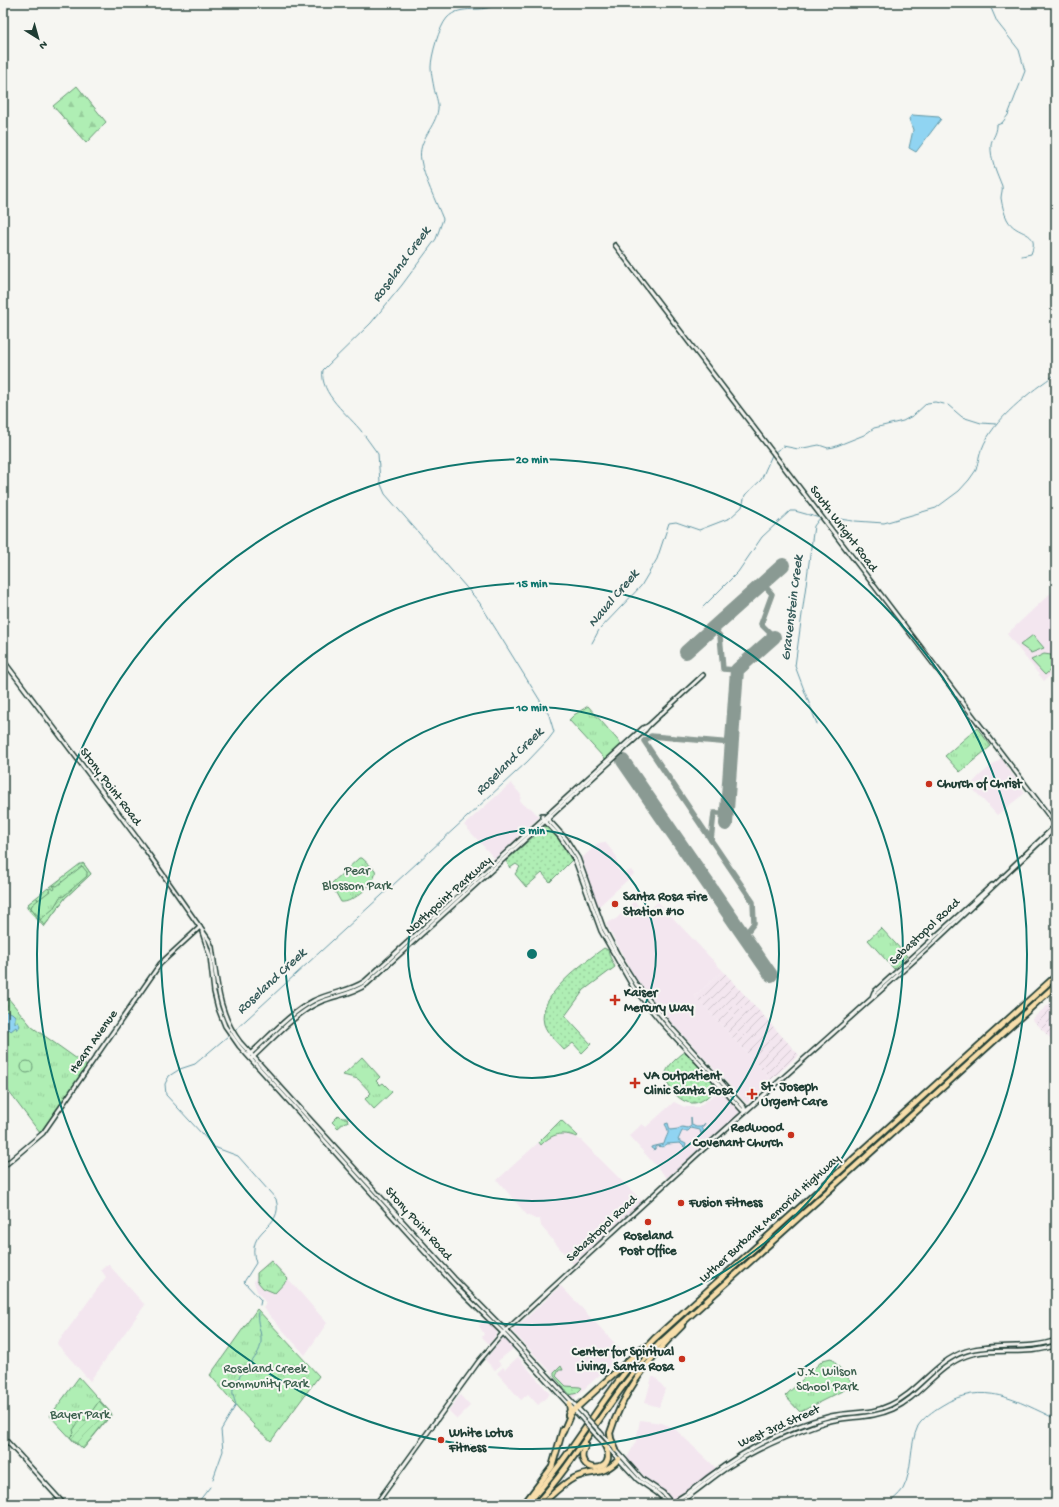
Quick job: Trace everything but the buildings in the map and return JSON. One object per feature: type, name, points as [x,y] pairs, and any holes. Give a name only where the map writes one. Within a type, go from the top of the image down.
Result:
[{"type":"highway","name":"Luther Burbank Memorial Highway","points":[[527,1504],[565,1459],[619,1379],[659,1334],[1056,976]]},
{"type":"highway","name":"Luther Burbank Memorial Highway","points":[[536,1504],[572,1461],[624,1384],[650,1352],[1056,985]]},
{"type":"highway","points":[[616,1450],[611,1439],[610,1432],[636,1379],[664,1344],[723,1286]]},
{"type":"highway","points":[[562,1432],[568,1417],[613,1373],[659,1334]]},
{"type":"highway","points":[[524,1504],[552,1467],[569,1412],[568,1403]]},
{"type":"highway","points":[[604,1413],[583,1451],[583,1458],[588,1466],[599,1468],[606,1463],[609,1453],[604,1444]]},
{"type":"highway","points":[[542,1504],[573,1478],[603,1472],[619,1460]]},
{"type":"main road","name":"South Wright Road","points":[[615,245],[1056,826]]},
{"type":"main road","name":"Stony Point Road","points":[[3,660],[143,846],[200,927],[210,956],[214,992],[218,1008],[229,1032],[440,1269],[504,1332],[576,1409],[597,1436],[639,1481],[671,1504]]},
{"type":"main road","name":"Northpoint Parkway","points":[[251,1057],[307,1005],[321,997],[356,987],[365,981],[546,819],[643,728],[648,726],[703,675]]},
{"type":"main road","points":[[546,819],[575,860],[601,931],[633,987],[661,1022],[742,1110],[745,1111]]},
{"type":"main road","name":"Sebastopol Road","points":[[376,1504],[478,1363],[504,1332],[745,1111],[927,949],[1012,868],[1014,864],[1056,826]]},
{"type":"main road","name":"Hearn Avenue","points":[[3,1166],[37,1139],[45,1130],[160,964],[200,927]]},
{"type":"main road","name":"Stony Point Road","points":[[251,1057],[452,1277],[486,1311],[546,1382],[568,1403],[586,1417],[642,1479],[663,1493],[671,1504]]},
{"type":"main road","points":[[476,1306],[483,1311],[486,1311]]},
{"type":"main road","name":"West 3rd Street","points":[[671,1504],[733,1459],[770,1439],[832,1416],[868,1413],[895,1403],[946,1361],[962,1352],[981,1348],[1032,1347],[1056,1340]]},
{"type":"main road","name":"West 3rd Street","points":[[677,1504],[728,1467],[755,1452],[819,1424],[841,1419],[870,1417],[900,1406],[946,1366],[960,1358],[975,1353],[1031,1351],[1056,1345]]},
{"type":"main road","points":[[3,1437],[64,1504]]},
{"type":"shaded area","points":[[1056,588],[1056,670],[1044,681],[1007,634]]},
{"type":"shaded area","points":[[1001,758],[1025,793],[997,815],[970,786],[979,776]]},
{"type":"shaded area","points":[[511,783],[521,795],[520,801],[523,805],[531,808],[539,817],[495,859],[464,825]]},
{"type":"shaded area","points":[[605,842],[617,857],[617,868],[622,874],[631,870],[634,874],[598,907],[582,858],[598,843]]},
{"type":"shaded area","points":[[634,901],[646,913],[658,902],[723,971],[695,996],[771,1080],[747,1104],[672,1023],[634,976],[606,923],[616,919]]},
{"type":"shaded area","points":[[723,971],[799,1055],[771,1080],[695,996]]},
{"type":"shaded area","points":[[1056,998],[1056,1044],[1032,1019]]},
{"type":"shaded area","points":[[719,1091],[723,1091],[740,1112],[667,1178],[629,1136],[642,1124],[646,1127],[674,1102],[685,1107],[698,1107]]},
{"type":"shaded area","points":[[562,1133],[569,1134],[581,1140],[642,1201],[573,1264],[541,1226],[540,1219],[535,1219],[527,1215],[497,1180],[539,1142],[541,1145],[551,1137]]},
{"type":"shaded area","points":[[271,1259],[327,1323],[305,1355],[263,1308],[266,1303],[257,1291],[254,1282],[257,1273]]},
{"type":"shaded area","points":[[108,1264],[145,1305],[90,1381],[57,1344],[106,1277],[101,1270]]},
{"type":"shaded area","points":[[561,1286],[624,1353],[573,1399],[553,1374],[512,1331]]},
{"type":"shaded area","points":[[484,1319],[497,1331],[497,1334],[489,1344],[482,1337],[484,1334],[479,1326]]},
{"type":"shaded area","points":[[502,1339],[506,1339],[514,1348],[498,1361],[501,1365],[495,1370],[485,1360]]},
{"type":"shaded area","points":[[518,1357],[550,1394],[538,1405],[528,1394],[521,1400],[497,1373],[503,1367],[505,1369]]},
{"type":"shaded area","points":[[652,1377],[655,1377],[665,1389],[659,1407],[645,1403]]},
{"type":"shaded area","points":[[460,1395],[470,1406],[457,1419],[449,1411]]},
{"type":"shaded area","points":[[640,1420],[662,1423],[674,1428],[716,1468],[688,1491],[673,1500],[661,1488],[646,1478],[627,1458],[636,1441]]},
{"type":"green space","points":[[77,86],[106,122],[86,143],[53,106]]},
{"type":"green space","points":[[1033,635],[1044,648],[1031,653],[1020,645]]},
{"type":"green space","points":[[1044,654],[1051,655],[1056,662],[1056,665],[1045,675],[1031,660]]},
{"type":"green space","points":[[588,706],[622,745],[607,759],[604,758],[569,720]]},
{"type":"green space","points":[[977,728],[991,746],[960,772],[945,756]]},
{"type":"green space","points":[[545,826],[562,842],[572,860],[550,882],[542,873],[526,887],[515,874],[520,867],[516,864],[510,868],[506,861]]},
{"type":"green space","name":"Pear Blossom Park","points":[[359,858],[362,858],[375,870],[373,880],[358,896],[346,902],[341,902],[331,884]]},
{"type":"green space","points":[[83,863],[91,874],[65,898],[44,927],[27,908],[27,905]]},
{"type":"green space","points":[[80,864],[84,864],[91,874],[65,898],[44,925],[40,920],[53,909],[60,897],[64,896],[87,876],[87,872],[82,866],[57,886],[53,885],[55,888],[54,890],[50,887]]},
{"type":"green space","points":[[48,888],[50,891],[32,905],[31,908],[40,918],[39,920],[28,904]]},
{"type":"green space","points":[[881,928],[907,956],[894,969],[868,940]]},
{"type":"green space","points":[[604,948],[608,950],[615,967],[584,990],[565,1016],[591,1044],[582,1053],[573,1043],[564,1050],[545,1028],[544,1013],[547,1002],[554,991],[564,981],[585,962]]},
{"type":"green space","points":[[8,998],[32,1027],[87,1066],[40,1133],[3,1084],[3,1001]]},
{"type":"green space","points":[[686,1052],[717,1086],[707,1097],[697,1103],[686,1102],[680,1098],[670,1088],[666,1079],[666,1071],[676,1059]]},
{"type":"green space","points":[[362,1057],[380,1077],[376,1081],[380,1085],[383,1083],[392,1092],[374,1109],[365,1099],[371,1093],[358,1079],[343,1075]]},
{"type":"green space","points":[[25,1061],[29,1061],[33,1067],[29,1073],[25,1073],[21,1069],[21,1065]]},
{"type":"green space","points":[[339,1115],[342,1118],[347,1118],[348,1122],[345,1122],[338,1128],[332,1122]]},
{"type":"green space","points":[[561,1120],[578,1136],[576,1137],[566,1134],[557,1135],[549,1138],[541,1145],[539,1142]]},
{"type":"green space","points":[[271,1261],[288,1279],[275,1293],[263,1288],[257,1281],[257,1273]]},
{"type":"green space","name":"Roseland Creek Community Park","points":[[257,1309],[319,1376],[271,1441],[254,1427],[254,1425],[210,1375]]},
{"type":"green space","name":"J.X. Wilson School Park","points":[[831,1358],[854,1385],[800,1412],[785,1396],[823,1360]]},
{"type":"green space","points":[[561,1366],[563,1370],[559,1370],[556,1376],[566,1386],[582,1388],[577,1393],[570,1395],[554,1376],[554,1373]]},
{"type":"green space","name":"Bayer Park","points":[[79,1377],[112,1414],[83,1449],[79,1444],[77,1445],[50,1416]]},
{"type":"green space","points":[[99,1401],[111,1414],[83,1449],[70,1437],[74,1433],[73,1430],[80,1420],[82,1419],[85,1421]]},
{"type":"water","points":[[912,115],[939,117],[941,119],[916,152],[909,148],[913,130],[909,119]]},
{"type":"water","points":[[5,1011],[12,1013],[15,1016],[15,1023],[18,1022],[20,1026],[17,1030],[16,1027],[11,1031],[9,1029],[6,1033],[3,1028],[3,1012],[4,1013]]},
{"type":"water","points":[[691,1117],[692,1125],[696,1127],[701,1127],[705,1123],[702,1128],[704,1131],[701,1134],[700,1130],[691,1128],[688,1131],[682,1131],[678,1140],[686,1144],[685,1148],[680,1143],[667,1144],[663,1147],[657,1146],[654,1150],[651,1148],[651,1147],[664,1144],[668,1134],[665,1124],[668,1123],[670,1130],[682,1127],[688,1128],[691,1126]]},
{"type":"waterway","name":"Roseland Creek","points":[[362,432],[330,396],[323,379],[323,370],[371,323],[402,285],[436,239],[443,219],[424,173],[420,153],[424,140],[437,116],[438,109],[431,70],[434,49],[438,35],[447,18],[459,11],[486,8],[498,3]]},
{"type":"waterway","points":[[993,3],[991,8],[997,22],[1019,50],[1025,71],[1008,115],[1002,123],[997,125],[991,145],[993,161],[1002,186],[1001,198],[1006,217],[1011,225],[1026,234],[1033,241],[1031,254],[1022,256]]},
{"type":"waterway","name":"Gravenstein Creek","points":[[982,449],[994,427],[1003,417],[1035,389],[1056,374]]},
{"type":"waterway","name":"Naval Creek","points":[[775,452],[783,446],[798,449],[819,445],[828,448],[834,447],[864,435],[874,428],[903,421],[914,415],[927,403],[935,402],[944,404]]},
{"type":"waterway","name":"Naval Creek","points":[[948,405],[962,417],[981,423],[996,424]]},
{"type":"waterway","name":"Roseland Creek","points":[[235,1030],[527,762],[554,732],[549,715],[479,602],[385,494],[380,482],[378,454],[365,436]]},
{"type":"waterway","name":"Gravenstein Creek","points":[[855,521],[884,523],[936,508],[959,491],[969,480],[976,470],[981,450]]},
{"type":"waterway","name":"Naval Creek","points":[[592,643],[599,630],[641,586],[657,559],[669,523],[676,522],[699,530],[730,518],[742,507],[745,495],[761,480],[772,455]]},
{"type":"waterway","name":"Gravenstein Creek","points":[[703,607],[738,572],[762,537],[790,511],[820,518],[814,526],[795,666],[817,724]]},
{"type":"waterway","name":"Gravenstein Creek","points":[[824,517],[828,522],[833,518],[853,521]]},
{"type":"waterway","name":"Roseland Creek","points":[[228,1036],[195,1064],[180,1069],[169,1076],[165,1084],[166,1095],[214,1147],[238,1156],[276,1199],[277,1209],[275,1217],[259,1235],[255,1242],[254,1251],[256,1263],[244,1282],[261,1300],[260,1305]]},
{"type":"waterway","name":"Roseland Creek","points":[[213,1479],[223,1451],[221,1430],[236,1405],[233,1395],[235,1384],[257,1355],[260,1348],[261,1338],[258,1312]]},
{"type":"waterway","points":[[888,1504],[903,1489],[906,1482],[910,1466],[913,1441],[918,1426],[932,1412],[956,1398],[971,1394],[1000,1396],[1014,1400],[1056,1419]]},
{"type":"waterway","name":"Roseland Creek","points":[[199,1501],[210,1487]]},
{"type":"taxiway","points":[[763,584],[772,594],[761,624],[774,637]]},
{"type":"taxiway","points":[[713,628],[720,636],[723,669],[737,670]]},
{"type":"taxiway","points":[[732,743],[651,736],[644,741],[753,902],[754,923],[744,936]]},
{"type":"taxiway","points":[[711,840],[714,813],[727,813]]},
{"type":"runway","points":[[686,652],[783,565]]},
{"type":"runway","points":[[726,824],[737,670],[774,637]]},
{"type":"runway","points":[[623,761],[771,975]]},
{"type":"place","name":"Church of Christ","points":[[929,784]]},
{"type":"place","name":"Santa Rosa Fire Station #10","points":[[615,904]]},
{"type":"place","name":"Kaiser Mercury Way","points":[[615,1000]]},
{"type":"place","name":"VA Outpatient Clinic Santa Rosa","points":[[635,1083]]},
{"type":"place","name":"St. Joseph Urgent Care","points":[[752,1094]]},
{"type":"place","name":"Redwood Covenant Church","points":[[791,1135]]},
{"type":"place","name":"Fusion Fitness","points":[[681,1203]]},
{"type":"place","name":"Roseland Post Office","points":[[648,1222]]},
{"type":"place","name":"Center for Spiritual Living, Santa Rosa","points":[[682,1359]]},
{"type":"place","name":"White Lotus Fitness","points":[[441,1440]]}]
